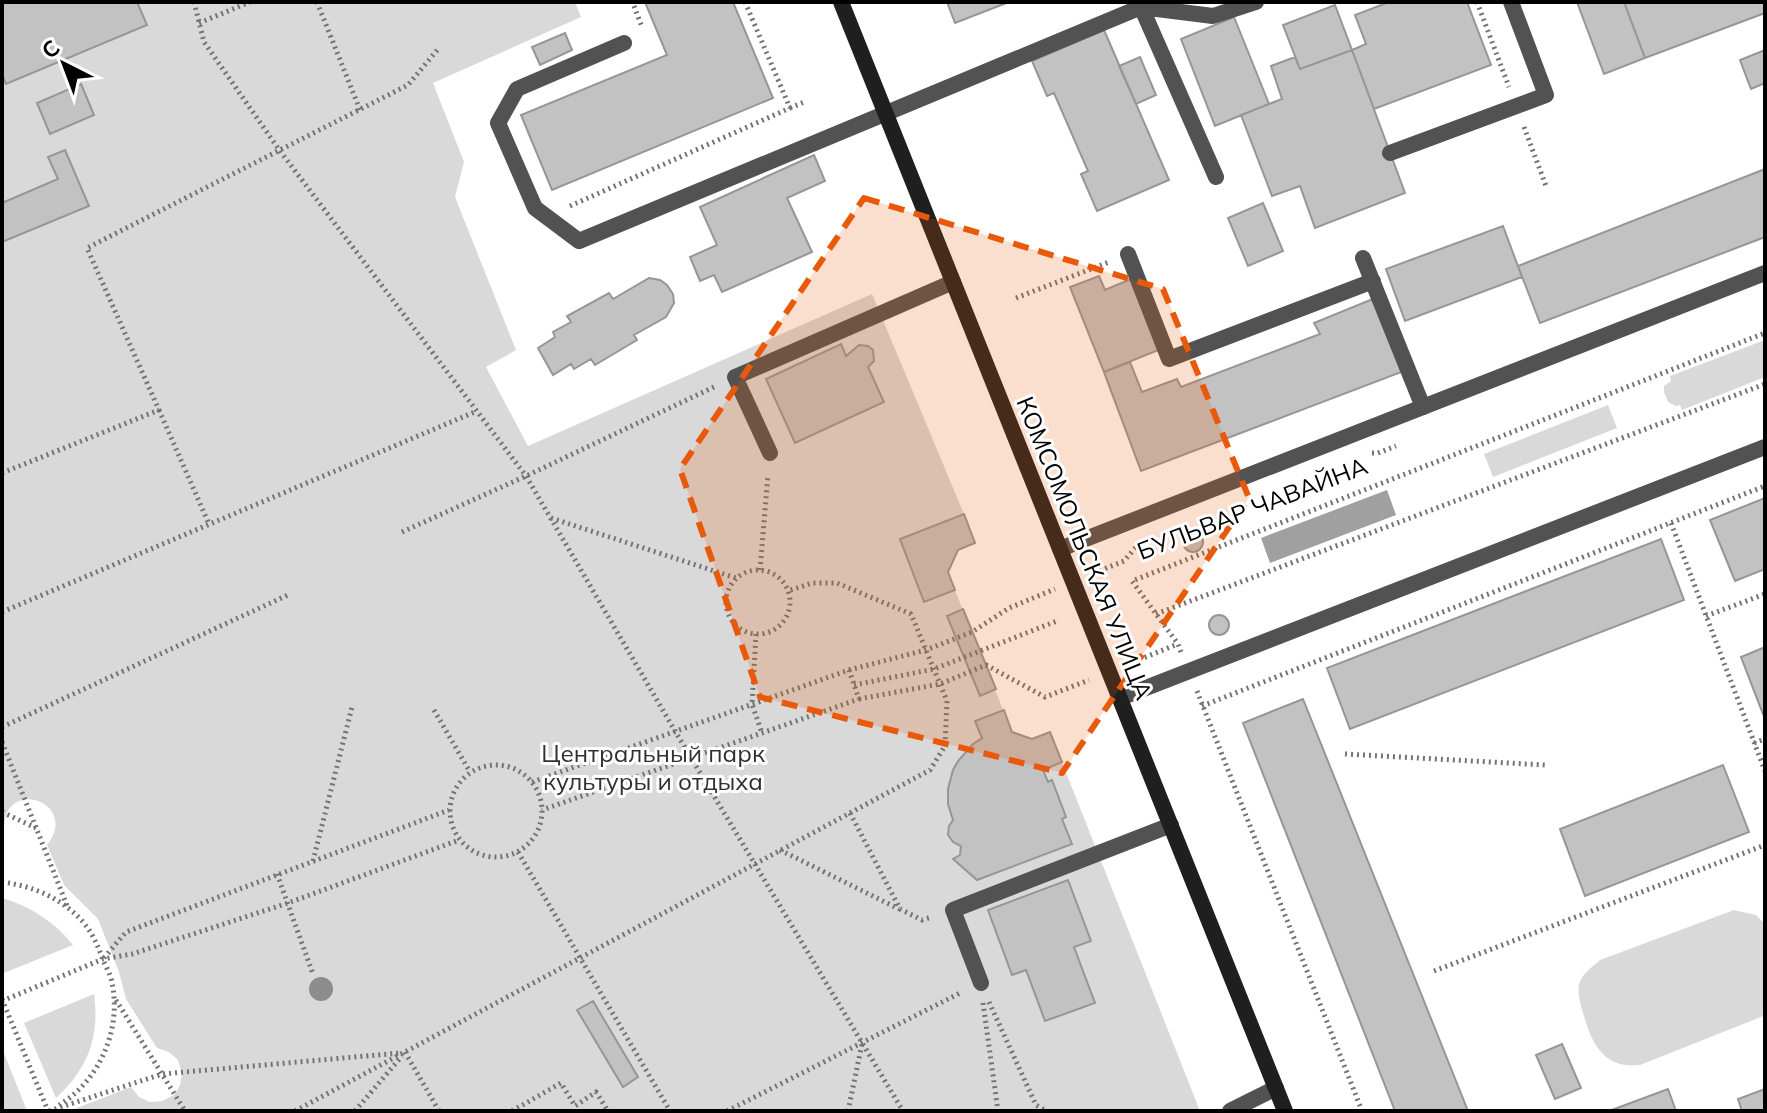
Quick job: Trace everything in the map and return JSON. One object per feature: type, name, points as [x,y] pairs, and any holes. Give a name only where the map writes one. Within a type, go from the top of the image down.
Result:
[{"type":"main road","name":"КОМСОМОЛЬСКАЯ УЛИЦА","points":[[841,2],[1285,1111]]},
{"type":"street","points":[[624,43],[517,89],[498,123],[535,208],[579,241],[1140,4],[1213,16],[1256,2]]},
{"type":"street","points":[[1390,153],[1546,95],[1511,2]]},
{"type":"street","points":[[1140,4],[1216,177]]},
{"type":"street","points":[[1128,254],[1169,359],[1373,281]]},
{"type":"street","points":[[1363,258],[1423,407]]},
{"type":"street","name":"БУЛЬВАР ЧАВАЙНА","points":[[1060,549],[1765,273]]},
{"type":"street","points":[[770,453],[735,377],[953,282]]},
{"type":"street","points":[[1120,698],[1765,447]]},
{"type":"street","points":[[981,983],[953,910],[1171,825]]},
{"type":"street","points":[[1230,1111],[1276,1088]]},
{"type":"path","points":[[194,2],[204,42],[280,151],[526,476],[903,1111]]},
{"type":"path","points":[[199,23],[250,2]]},
{"type":"path","points":[[317,2],[360,110]]},
{"type":"path","points":[[745,2],[790,108]]},
{"type":"path","points":[[634,6],[644,32]]},
{"type":"path","points":[[209,524],[87,248],[408,85],[439,48]]},
{"type":"path","points":[[567,207],[804,102]]},
{"type":"path","points":[[1016,298],[1128,254]]},
{"type":"path","name":"БУЛЬВАР ЧАВАЙНА","points":[[1156,614],[1132,581],[1765,333]]},
{"type":"path","points":[[402,532],[735,377]]},
{"type":"path","points":[[1178,644],[1156,614],[1765,384]]},
{"type":"path","points":[[2,473],[159,410]]},
{"type":"path","points":[[2,612],[477,411]]},
{"type":"path","points":[[1368,453],[1378,453],[1407,442]]},
{"type":"path","points":[[760,570],[770,453]]},
{"type":"path","points":[[1362,1111],[1202,706],[1765,486]]},
{"type":"path","points":[[550,518],[736,578]]},
{"type":"path","points":[[1671,523],[1765,771]]},
{"type":"path","points":[[532,782],[849,670],[926,650],[972,632],[1009,608],[1124,561],[1145,537]]},
{"type":"path","points":[[760,570],[772,573],[782,581],[790,604],[787,616],[779,626],[756,634],[744,631],[734,623],[726,600],[736,578],[760,570]]},
{"type":"path","points":[[295,1111],[930,770],[945,746],[947,701],[911,614],[837,583],[812,583],[788,591]]},
{"type":"path","points":[[2,727],[290,594]]},
{"type":"path","points":[[1706,616],[1765,594]]},
{"type":"path","points":[[854,685],[934,669],[1057,621]]},
{"type":"path","points":[[756,634],[752,704],[762,733]]},
{"type":"path","points":[[542,810],[859,699],[940,684],[986,665],[1045,697],[1178,644],[1190,647]]},
{"type":"path","points":[[849,670],[859,699]]},
{"type":"path","points":[[313,861],[352,707]]},
{"type":"path","points":[[434,710],[470,772]]},
{"type":"path","points":[[1754,743],[1765,739]]},
{"type":"path","points":[[2,742],[69,909]]},
{"type":"path","points":[[1345,754],[1545,765]]},
{"type":"path","points":[[492,765],[514,768],[532,782],[542,810],[539,827],[531,842],[518,852],[497,858],[475,853],[459,840],[451,826],[449,810],[459,782],[470,772],[492,765]]},
{"type":"path","points":[[103,959],[126,932],[449,810]]},
{"type":"path","points":[[2,812],[36,828]]},
{"type":"path","points":[[850,813],[900,909]]},
{"type":"path","points":[[48,1111],[2,1000],[103,959],[132,954],[288,903],[459,840]]},
{"type":"path","points":[[1434,971],[1765,845]]},
{"type":"path","points":[[780,850],[922,920],[953,910]]},
{"type":"path","points":[[518,852],[670,1111]]},
{"type":"path","points":[[277,874],[313,974]]},
{"type":"path","points":[[2,882],[34,888],[69,909],[95,939],[112,982],[114,1008],[111,1034],[102,1058],[89,1081],[72,1097],[48,1111]]},
{"type":"path","points":[[727,1111],[981,983]]},
{"type":"path","points":[[981,983],[998,1111]]},
{"type":"path","points":[[981,983],[1036,1105],[1046,1111]]},
{"type":"path","points":[[113,997],[185,1111]]},
{"type":"path","points":[[848,1111],[862,1043]]},
{"type":"path","points":[[48,1111],[162,1074],[405,1052]]},
{"type":"path","points":[[355,1111],[405,1052]]},
{"type":"path","points":[[405,1052],[439,1111]]},
{"type":"path","points":[[512,1111],[561,1083],[575,1106],[596,1092],[608,1111]]},
{"type":"highlighted area","points":[[864,198],[1163,289],[1249,498],[1062,773],[760,697],[680,469]]},
{"type":"green space","name":"Центральный парк культуры и отдыха","points":[[2,2],[575,2],[581,17],[433,83],[464,162],[455,197],[516,350],[486,367],[528,446],[872,294],[964,514],[958,550],[948,573],[1012,732],[1032,739],[1050,732],[1200,1111],[69,1111],[131,1087],[139,1097],[150,1102],[162,1101],[174,1095],[182,1073],[178,1060],[169,1052],[157,1048],[126,999],[98,919],[64,885],[47,845],[55,830],[54,817],[48,807],[26,799],[15,804],[7,814],[2,832]]},
{"type":"green space","points":[[1765,340],[1765,377],[1682,410],[1680,405],[1668,402],[1664,386],[1671,381],[1670,376]]},
{"type":"green space","points":[[1608,405],[1617,428],[1493,477],[1484,454]]},
{"type":"green space","points":[[2,898],[41,916],[73,945],[4,973]]},
{"type":"green space","points":[[1734,910],[1756,915],[1765,924],[1765,1014],[1640,1065],[1618,1063],[1602,1053],[1587,1027],[1580,1000],[1579,984],[1585,974],[1600,960]]},
{"type":"green space","points":[[94,994],[95,1024],[89,1051],[76,1075],[56,1098],[24,1023]]},
{"type":"green space","points":[[2,1048],[27,1111],[2,1111]]},
{"type":"shaded area","points":[[1387,490],[1396,515],[1270,563],[1261,538]]},
{"type":"building","points":[[2,2],[137,2],[147,25],[6,84],[2,75]]},
{"type":"building","points":[[645,2],[733,2],[773,98],[552,190],[521,115],[667,55]]},
{"type":"building","points":[[947,2],[1009,2],[955,23]]},
{"type":"building","points":[[1389,2],[1467,2],[1491,65],[1374,109],[1352,50],[1366,44],[1355,15]]},
{"type":"building","points":[[1577,2],[1624,2],[1645,58],[1604,74]]},
{"type":"building","points":[[1624,2],[1765,2],[1765,13],[1645,58]]},
{"type":"building","points":[[1335,5],[1352,50],[1300,69],[1283,25]]},
{"type":"building","points":[[1234,17],[1269,104],[1215,126],[1181,39]]},
{"type":"building","points":[[1104,30],[1169,180],[1097,211],[1081,174],[1088,171],[1054,93],[1047,96],[1032,61]]},
{"type":"building","points":[[565,33],[572,50],[540,65],[532,47]]},
{"type":"building","points":[[1352,50],[1405,193],[1315,228],[1300,186],[1272,196],[1241,115],[1282,99],[1271,66],[1295,57],[1300,69]]},
{"type":"building","points":[[1765,50],[1765,83],[1751,89],[1740,60]]},
{"type":"building","points":[[1140,57],[1156,95],[1136,104],[1119,66]]},
{"type":"building","points":[[81,84],[94,115],[50,134],[37,103]]},
{"type":"building","points":[[65,150],[89,206],[2,242],[2,203],[58,179],[48,157]]},
{"type":"building","points":[[814,155],[825,181],[787,198],[812,252],[722,292],[714,275],[700,281],[690,257],[717,245],[700,207]]},
{"type":"building","points":[[1765,169],[1765,237],[1540,323],[1518,266]]},
{"type":"building","points":[[1263,203],[1283,251],[1248,266],[1228,218]]},
{"type":"building","points":[[1503,226],[1522,277],[1405,321],[1386,269]]},
{"type":"building","points":[[1099,276],[1105,290],[1133,278],[1161,349],[1104,372],[1070,287]]},
{"type":"building","points":[[649,278],[660,280],[673,294],[674,303],[666,317],[634,335],[637,340],[595,365],[591,359],[574,369],[571,364],[553,375],[538,348],[555,337],[553,332],[571,322],[567,316],[609,293],[613,299]]},
{"type":"building","points":[[1375,298],[1404,371],[1141,471],[1104,372],[1130,362],[1142,392],[1177,379],[1181,387],[1320,334],[1314,323]]},
{"type":"building","points":[[841,344],[846,356],[859,345],[873,350],[874,361],[868,367],[884,402],[795,443],[766,379]]},
{"type":"building","points":[[1765,498],[1765,569],[1735,581],[1710,520]]},
{"type":"building","points":[[964,514],[975,543],[958,550],[948,572],[955,590],[924,602],[900,539]]},
{"type":"building","points":[[1193,532],[1200,535],[1203,542],[1200,549],[1193,552],[1186,549],[1183,542],[1186,535]]},
{"type":"building","points":[[1661,539],[1684,600],[1350,729],[1327,668]]},
{"type":"building","points":[[963,609],[996,689],[980,696],[947,616]]},
{"type":"building","points":[[1219,615],[1226,618],[1229,625],[1226,632],[1219,635],[1212,632],[1209,625],[1212,618]]},
{"type":"building","points":[[1765,647],[1765,713],[1763,714],[1741,657]]},
{"type":"building","points":[[1303,699],[1468,1111],[1395,1111],[1243,723]]},
{"type":"building","points":[[1004,710],[1012,732],[1032,739],[1050,732],[1062,762],[1043,770],[1048,782],[1052,780],[1072,844],[977,880],[953,859],[960,855],[961,846],[948,835],[953,820],[948,789],[958,761],[982,738],[975,721]]},
{"type":"building","points":[[1723,765],[1749,832],[1585,896],[1560,829]]},
{"type":"building","points":[[1068,880],[1091,941],[1074,947],[1095,1003],[1045,1021],[1026,970],[1012,975],[988,910]]},
{"type":"building","points":[[593,1001],[638,1077],[623,1087],[577,1010]]},
{"type":"building","points":[[1562,1044],[1581,1088],[1555,1099],[1536,1055]]},
{"type":"building","points":[[1668,1089],[1676,1111],[1609,1111]]},
{"type":"building","points":[[1765,1089],[1765,1111],[1742,1111],[1738,1099]]}]
